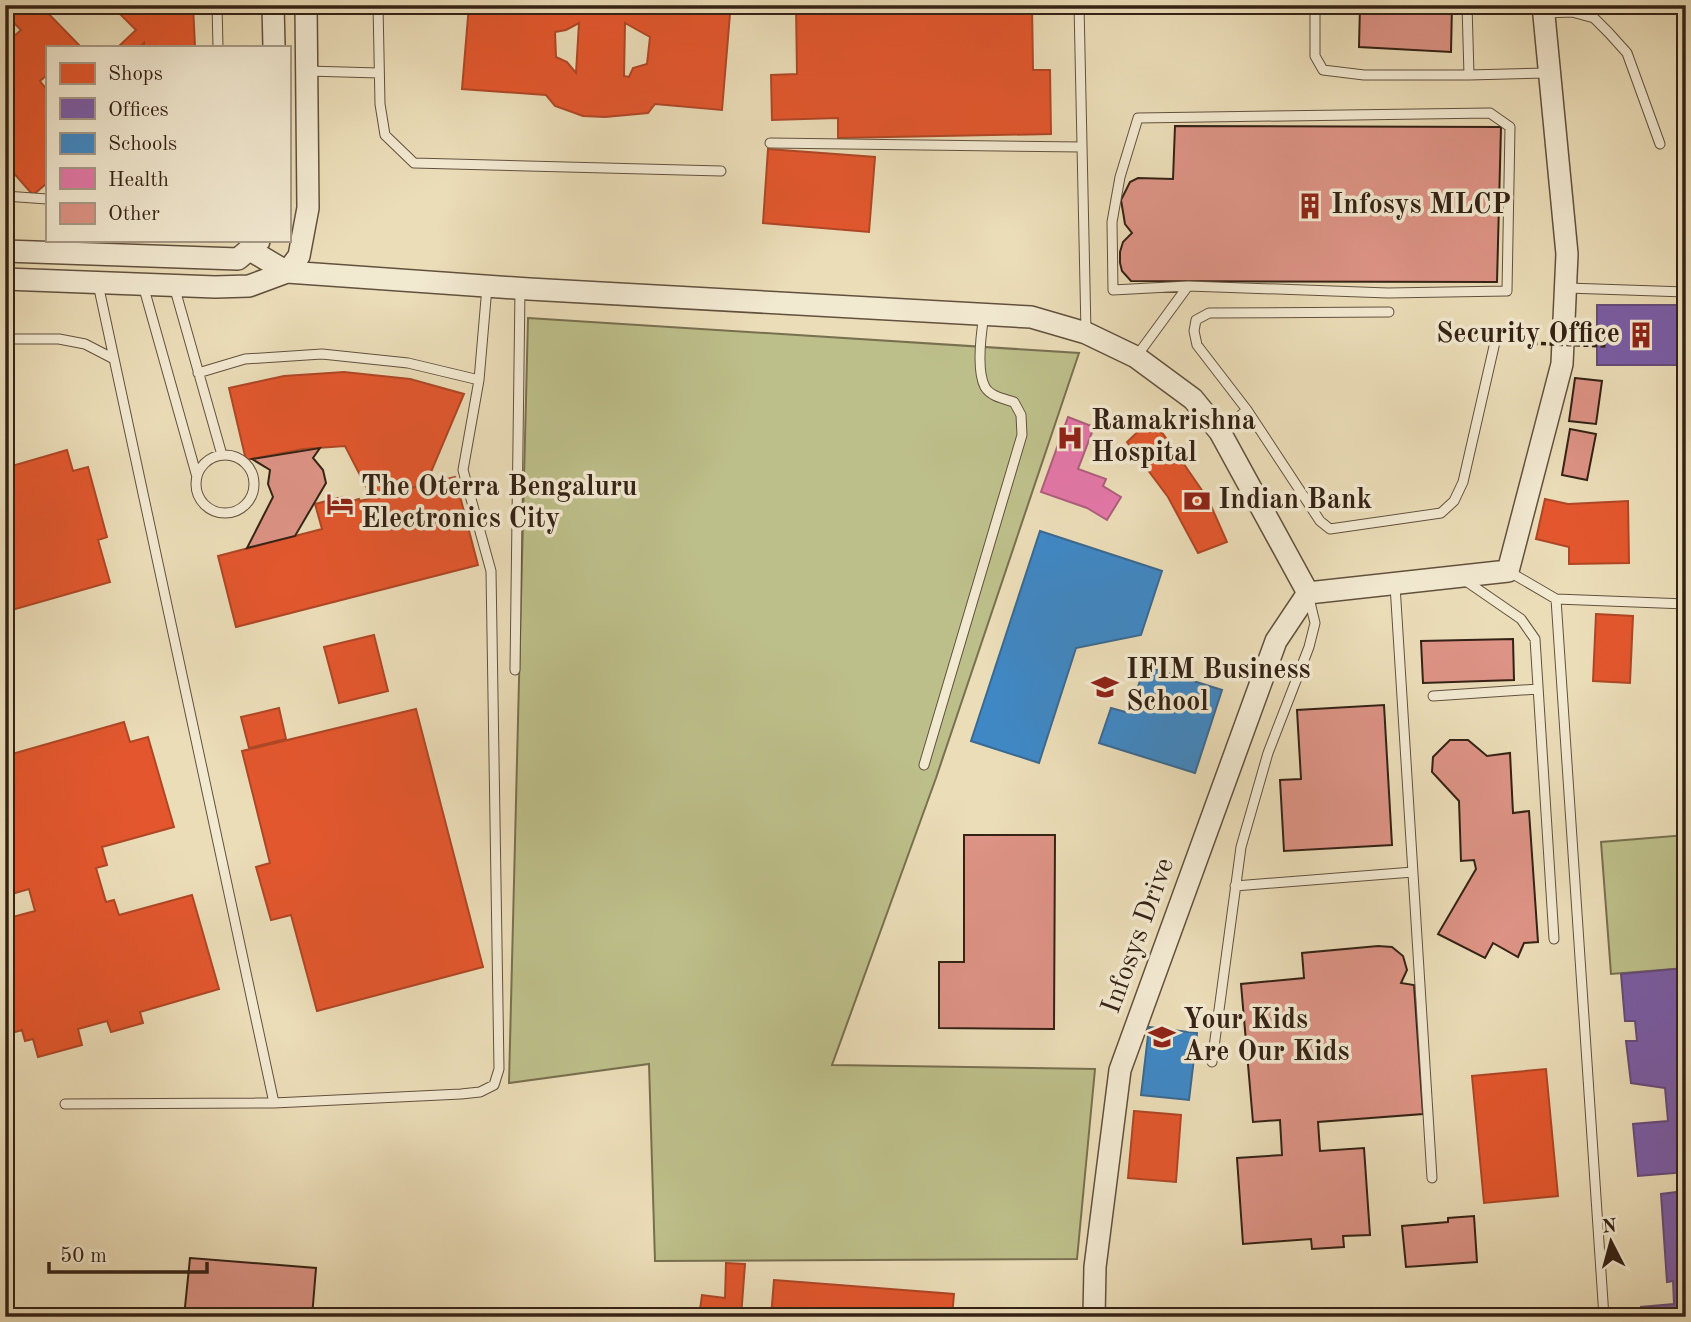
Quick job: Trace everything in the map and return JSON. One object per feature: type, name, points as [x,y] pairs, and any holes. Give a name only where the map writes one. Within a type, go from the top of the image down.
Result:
[{"type":"street","points":[[273,5],[274,46]]},
{"type":"street","points":[[5,279],[174,286],[249,286],[293,264],[308,208],[306,5]]},
{"type":"street","points":[[5,251],[211,259],[238,258],[255,245],[293,264],[487,286],[1031,317],[1086,333],[1136,357],[1193,398],[1220,432],[1308,593],[1508,571],[1562,364],[1567,254],[1544,9]]},
{"type":"street","name":"Infosys Drive","points":[[1094,1317],[1095,1268],[1120,1070],[1276,641],[1308,593]]},
{"type":"lane","points":[[217,5],[218,46]]},
{"type":"lane","points":[[377,5],[380,104],[385,135],[414,163],[721,171]]},
{"type":"lane","points":[[1079,5],[1086,333]]},
{"type":"lane","points":[[1315,5],[1315,57],[1322,70],[1364,75],[1550,73]]},
{"type":"lane","points":[[1467,5],[1469,75]]},
{"type":"lane","points":[[1544,9],[1573,12],[1594,18],[1627,53],[1660,144]]},
{"type":"lane","points":[[307,71],[379,73]]},
{"type":"lane","points":[[1490,113],[1510,127],[1507,290],[1388,293],[1188,286],[1113,290],[1112,222],[1120,177],[1138,118],[1490,113]]},
{"type":"lane","points":[[770,143],[1083,147]]},
{"type":"lane","points":[[5,196],[46,199]]},
{"type":"lane","points":[[97,283],[274,1103]]},
{"type":"lane","points":[[143,285],[197,477],[196,489],[200,499],[217,513],[228,514],[238,511],[253,495],[253,472],[245,463],[234,457],[222,455],[210,460],[202,467],[197,477]]},
{"type":"lane","points":[[174,286],[222,455]]},
{"type":"lane","points":[[65,1104],[274,1103],[480,1092],[494,1085],[499,1069],[491,571],[463,470],[479,380],[487,286]]},
{"type":"lane","points":[[1136,357],[1188,286]]},
{"type":"lane","points":[[515,670],[520,288]]},
{"type":"lane","points":[[1565,288],[1686,292]]},
{"type":"lane","points":[[1389,312],[1209,313],[1196,320],[1194,331],[1197,345],[1247,410],[1320,521],[1330,530],[1441,513],[1454,501],[1463,482],[1495,342]]},
{"type":"lane","points":[[924,765],[1022,435],[1021,415],[1014,402],[996,397],[985,387],[980,363],[984,315]]},
{"type":"lane","points":[[5,339],[59,340],[85,344],[114,359]]},
{"type":"lane","points":[[198,373],[245,359],[322,354],[408,363],[479,380]]},
{"type":"lane","points":[[1220,432],[1247,410]]},
{"type":"lane","points":[[1508,571],[1556,599],[1686,604]]},
{"type":"lane","points":[[1458,576],[1521,620],[1535,639],[1554,939]]},
{"type":"lane","points":[[1395,583],[1432,1178]]},
{"type":"lane","points":[[1212,1062],[1241,847],[1268,753],[1309,647],[1315,622],[1308,593]]},
{"type":"lane","points":[[1556,599],[1604,1317]]},
{"type":"lane","points":[[1433,696],[1538,689]]},
{"type":"lane","points":[[1235,886],[1413,872]]},
{"type":"path","points":[[1524,343],[1607,346]]},
{"type":"green space","points":[[528,318],[1079,353],[936,778],[832,1065],[1095,1069],[1077,1259],[655,1261],[649,1064],[509,1083]]},
{"type":"green space","points":[[1686,835],[1686,968],[1611,974],[1601,842]]},
{"type":"building: Shops","points":[[5,5],[40,5],[79,45],[46,46],[46,76],[40,81],[46,89],[46,184],[33,195],[5,163],[5,44],[21,30],[5,14]]},
{"type":"building: Shops","points":[[111,5],[193,5],[195,46],[144,46],[144,43],[141,46],[119,46],[136,30]]},
{"type":"building: Shops","points":[[469,5],[647,5],[652,8],[730,14],[722,110],[655,104],[648,113],[583,116],[555,106],[546,95],[462,89]],"holes":[[[579,23],[576,73],[567,62],[556,57],[555,32]],[[625,23],[650,37],[647,64],[633,68],[629,77],[624,76]]]},
{"type":"building: Shops","points":[[796,5],[1032,5],[1033,70],[1050,70],[1051,134],[838,138],[838,118],[772,120],[771,75],[797,74]]},
{"type":"building: Shops","points":[[768,149],[875,157],[869,232],[763,223]]},
{"type":"building: Shops","points":[[344,372],[410,379],[464,394],[426,484],[372,498],[345,446],[303,449],[246,460],[229,388],[284,376]]},
{"type":"building: Shops","points":[[1149,421],[1163,434],[1208,499],[1227,542],[1198,553],[1168,497],[1127,442]]},
{"type":"building: Shops","points":[[67,450],[73,471],[88,467],[107,537],[98,540],[110,582],[5,612],[5,468]]},
{"type":"building: Shops","points":[[455,477],[478,565],[236,627],[218,556],[322,529],[315,504],[342,497],[343,501],[360,501]]},
{"type":"building: Shops","points":[[1545,499],[1568,504],[1628,501],[1629,563],[1569,564],[1569,547],[1536,539]]},
{"type":"building: Shops","points":[[1596,614],[1633,616],[1630,683],[1593,681]]},
{"type":"building: Shops","points":[[374,635],[388,691],[339,703],[324,647]]},
{"type":"building: Shops","points":[[279,708],[286,739],[249,748],[241,717]]},
{"type":"building: Shops","points":[[416,709],[483,967],[317,1011],[291,915],[271,920],[256,867],[270,863],[242,751]]},
{"type":"building: Shops","points":[[124,722],[130,742],[148,737],[174,827],[102,847],[107,865],[96,868],[106,902],[114,900],[119,915],[192,895],[219,989],[140,1012],[143,1023],[111,1032],[107,1021],[78,1029],[82,1045],[38,1057],[33,1039],[25,1041],[22,1030],[5,1035],[5,919],[35,911],[29,889],[8,895],[5,885],[5,756]]},
{"type":"building: Shops","points":[[1546,1069],[1558,1196],[1484,1203],[1472,1076]]},
{"type":"building: Shops","points":[[1134,1111],[1181,1115],[1176,1182],[1128,1178]]},
{"type":"building: Shops","points":[[5,1124],[12,1124],[13,1171],[5,1171]]},
{"type":"building: Shops","points":[[726,1263],[745,1264],[741,1317],[699,1317],[702,1295],[725,1298]]},
{"type":"building: Shops","points":[[774,1280],[954,1294],[952,1317],[771,1317]]},
{"type":"building: Offices","name":"Security Office","points":[[1597,305],[1686,305],[1686,365],[1597,365]]},
{"type":"building: Offices","points":[[1686,968],[1686,1172],[1638,1176],[1633,1124],[1668,1121],[1665,1088],[1631,1083],[1626,1041],[1637,1041],[1635,1021],[1625,1021],[1621,974]]},
{"type":"building: Offices","points":[[1686,1191],[1686,1317],[1642,1317],[1641,1307],[1674,1304],[1673,1281],[1667,1282],[1661,1194]]},
{"type":"building: Schools","points":[[1040,531],[1162,571],[1141,635],[1076,648],[1039,763],[971,741]]},
{"type":"building: Schools","points":[[1145,666],[1222,690],[1195,773],[1099,743],[1111,708],[1129,713]]},
{"type":"building: Schools","points":[[1149,1027],[1197,1033],[1189,1100],[1141,1095]]},
{"type":"building: Health","points":[[1068,417],[1094,427],[1078,469],[1106,479],[1103,486],[1121,497],[1107,520],[1087,508],[1041,492]]},
{"type":"building: Other","points":[[1360,5],[1452,5],[1451,52],[1359,47]]},
{"type":"building: Other","name":"Infosys MLCP","points":[[1175,126],[1501,127],[1497,282],[1131,281],[1122,271],[1120,263],[1123,242],[1132,233],[1125,224],[1121,200],[1130,182],[1138,178],[1173,179]]},
{"type":"building: Other","points":[[1575,378],[1602,381],[1596,424],[1569,421]]},
{"type":"building: Other","points":[[1570,429],[1596,434],[1587,480],[1562,475]]},
{"type":"building: Other","points":[[320,448],[313,458],[323,470],[326,483],[295,536],[247,548],[273,497],[268,484],[270,470],[252,459]]},
{"type":"building: Other","points":[[1513,639],[1514,680],[1423,683],[1421,641]]},
{"type":"building: Other","points":[[1384,705],[1392,845],[1284,851],[1280,780],[1301,779],[1297,710]]},
{"type":"building: Other","points":[[1450,740],[1468,740],[1487,756],[1510,753],[1513,813],[1529,811],[1538,942],[1524,943],[1518,957],[1493,943],[1485,958],[1438,934],[1476,869],[1474,860],[1461,861],[1459,801],[1432,772],[1433,757]]},
{"type":"building: Other","points":[[964,835],[1055,835],[1054,1029],[939,1028],[939,962],[964,962]]},
{"type":"building: Other","points":[[1392,947],[1403,956],[1407,970],[1401,983],[1414,985],[1423,1114],[1318,1122],[1320,1151],[1364,1148],[1370,1235],[1343,1236],[1344,1247],[1312,1249],[1311,1239],[1243,1244],[1237,1158],[1282,1155],[1280,1120],[1253,1122],[1241,984],[1304,978],[1302,953]]},
{"type":"building: Other","points":[[1474,1216],[1477,1262],[1406,1267],[1402,1226],[1448,1222],[1448,1218]]},
{"type":"building: Other","points":[[190,1258],[316,1268],[312,1317],[184,1317]]},
{"type":"place","name":"Infosys MLCP","points":[[1310,206]]},
{"type":"place","name":"Security Office","points":[[1641,335]]},
{"type":"place","name":"Ramakrishna Hospital","points":[[1070,438]]},
{"type":"place","name":"Indian Bank","points":[[1197,501]]},
{"type":"place","name":"The Oterra Bengaluru Electronics City","points":[[340,504]]},
{"type":"place","name":"IFIM Business School","points":[[1105,687]]},
{"type":"place","name":"Your Kids Are Our Kids","points":[[1162,1037]]}]
